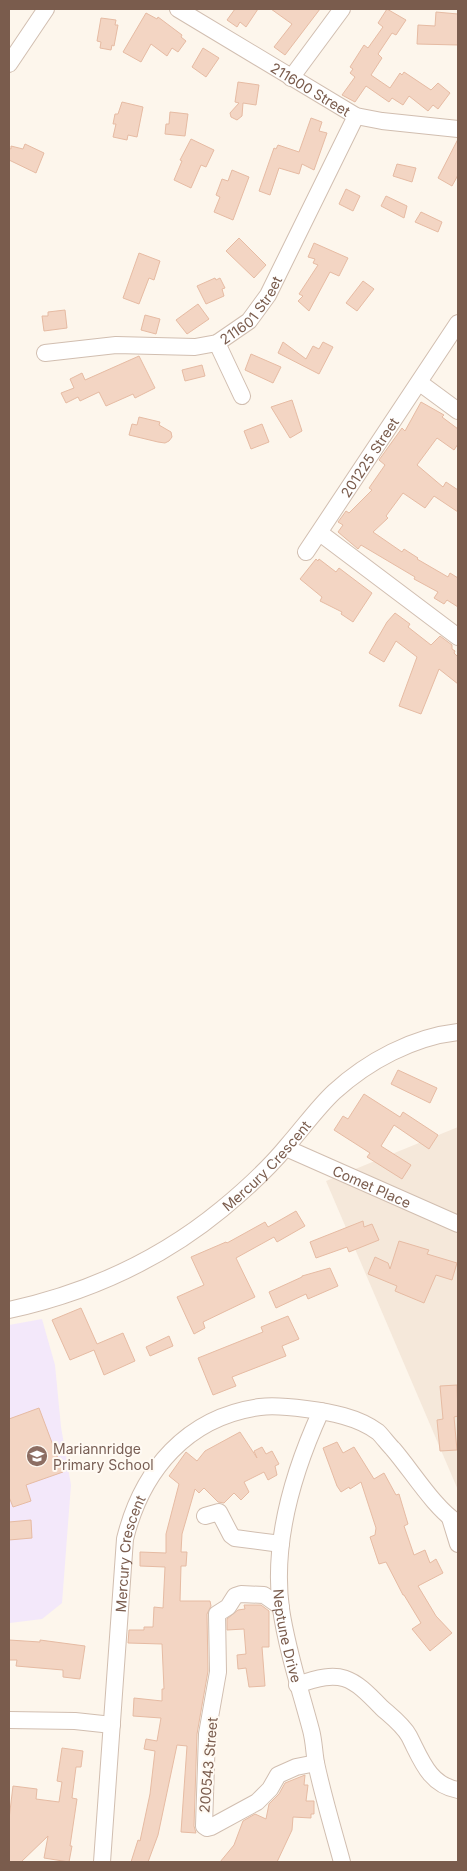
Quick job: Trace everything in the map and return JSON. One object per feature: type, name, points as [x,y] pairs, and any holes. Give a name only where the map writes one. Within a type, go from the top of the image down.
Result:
[{"type":"street","points":[[9,64],[46,9]]},
{"type":"street","name":"211600 Street","points":[[178,9],[356,116],[382,121],[458,129]]},
{"type":"street","points":[[291,78],[342,9]]},
{"type":"street","name":"211601 Street","points":[[45,353],[116,344],[195,347],[217,343],[249,321],[268,296],[356,116]]},
{"type":"street","name":"201225 Street","points":[[306,552],[420,383],[458,323]]},
{"type":"street","points":[[217,343],[242,396]]},
{"type":"street","points":[[420,383],[458,411]]},
{"type":"street","points":[[320,533],[458,637]]},
{"type":"street","name":"Mercury Crescent","points":[[9,1310],[86,1288],[147,1260],[177,1242],[223,1208],[258,1177],[286,1148],[333,1093],[358,1073],[406,1046],[439,1035],[458,1032]]},
{"type":"street","name":"Comet Place","points":[[286,1148],[458,1224]]},
{"type":"street","name":"Mercury Crescent","points":[[102,1862],[125,1539],[133,1510],[144,1485],[165,1457],[194,1432],[238,1411],[262,1407],[287,1407],[321,1411],[356,1420],[378,1432],[454,1520]]},
{"type":"street","name":"Neptune Drive","points":[[321,1411],[306,1443],[290,1499],[281,1544],[281,1607],[298,1685],[312,1732],[316,1763],[342,1862]]},
{"type":"street","points":[[205,1516],[219,1512],[231,1535],[235,1538],[281,1544]]},
{"type":"street","points":[[454,1520],[458,1544]]},
{"type":"street","name":"200543 Street","points":[[281,1607],[264,1595],[241,1594],[235,1596],[228,1607],[217,1614],[218,1672],[207,1734],[204,1826],[207,1828],[211,1827],[257,1802],[270,1789],[278,1775],[296,1767],[316,1763]]},
{"type":"street","points":[[298,1685],[322,1678],[346,1679],[357,1683],[405,1730],[424,1766],[434,1779],[447,1788],[458,1790]]},
{"type":"street","points":[[9,1720],[75,1721],[112,1725]]},
{"type":"shaded area","points":[[458,1127],[458,1490],[326,1181]]},
{"type":"shaded area","name":"Mariannridge Primary School","points":[[42,1319],[55,1365],[61,1427],[71,1485],[62,1603],[42,1619],[9,1623],[9,1325]]},
{"type":"building","points":[[235,9],[258,9],[246,27],[240,22],[237,27],[227,20]]},
{"type":"building","points":[[271,9],[320,9],[285,55],[274,47],[292,24]]},
{"type":"building","points":[[387,9],[406,20],[396,35],[392,33],[378,54],[382,58],[371,75],[390,88],[400,73],[402,75],[404,72],[431,90],[438,83],[450,93],[438,109],[433,105],[428,111],[409,96],[403,105],[392,98],[389,102],[366,86],[355,102],[342,95],[355,77],[350,73],[353,69],[350,67],[364,45],[368,48],[383,27],[378,23]]},
{"type":"building","points":[[436,12],[458,14],[458,45],[417,44],[418,25],[435,26]]},
{"type":"building","points":[[146,13],[157,19],[158,17],[182,35],[181,37],[186,41],[178,52],[172,48],[167,56],[151,44],[141,62],[123,52]]},
{"type":"building","points":[[101,18],[116,20],[115,25],[118,25],[114,46],[112,45],[111,50],[100,48],[101,42],[97,41]]},
{"type":"building","points":[[203,48],[219,58],[206,77],[192,67]]},
{"type":"building","points":[[238,82],[259,85],[256,105],[243,103],[242,116],[237,120],[231,117],[230,113],[239,103],[235,102]]},
{"type":"building","points":[[122,102],[143,107],[137,137],[128,135],[127,140],[113,137],[116,124],[113,124],[115,114],[118,114]]},
{"type":"building","points":[[170,112],[188,114],[185,136],[165,134],[166,124],[169,124]]},
{"type":"building","points":[[311,118],[322,122],[319,131],[327,133],[314,170],[302,164],[299,174],[279,168],[270,195],[259,191],[274,148],[276,149],[278,145],[299,152]]},
{"type":"building","points":[[191,139],[214,150],[206,167],[201,165],[191,188],[174,180],[182,161],[180,160]]},
{"type":"building","points":[[458,139],[458,175],[452,186],[438,178]]},
{"type":"building","points":[[25,144],[44,153],[36,173],[9,160],[9,148],[11,149],[11,146],[23,149]]},
{"type":"building","points":[[397,164],[416,168],[412,182],[393,176]]},
{"type":"building","points":[[232,170],[249,177],[233,220],[214,212],[220,197],[216,195],[222,179],[228,181]]},
{"type":"building","points":[[346,189],[360,196],[353,211],[339,204]]},
{"type":"building","points":[[386,196],[407,206],[404,218],[381,206]]},
{"type":"building","points":[[421,212],[442,222],[438,232],[415,222]]},
{"type":"building","points":[[239,238],[266,265],[254,278],[226,251]]},
{"type":"building","points":[[314,243],[348,258],[339,276],[330,272],[309,311],[298,301],[303,296],[299,294],[318,265],[313,263],[315,259],[308,257]]},
{"type":"building","points":[[139,253],[160,261],[154,280],[149,278],[139,304],[123,298]]},
{"type":"building","points":[[215,278],[216,280],[220,278],[225,288],[222,289],[224,296],[206,304],[197,286]]},
{"type":"building","points":[[363,281],[374,289],[357,311],[346,303]]},
{"type":"building","points":[[198,304],[209,319],[187,334],[176,320]]},
{"type":"building","points":[[65,310],[67,328],[44,331],[42,316],[48,316],[48,312]]},
{"type":"building","points":[[145,315],[160,319],[156,334],[141,330]]},
{"type":"building","points":[[283,342],[306,359],[313,346],[319,349],[323,342],[333,347],[319,374],[278,353]]},
{"type":"building","points":[[251,354],[281,367],[273,383],[245,370]]},
{"type":"building","points":[[139,356],[155,388],[135,398],[133,394],[106,406],[99,392],[80,401],[78,397],[66,403],[61,393],[74,388],[70,379],[82,373],[85,380]]},
{"type":"building","points":[[202,365],[205,376],[185,381],[182,370]]},
{"type":"building","points":[[292,400],[302,431],[290,438],[271,407]]},
{"type":"building","points":[[421,402],[444,415],[442,417],[458,429],[458,444],[454,450],[437,438],[417,465],[443,487],[446,482],[458,490],[458,512],[434,496],[425,508],[403,493],[386,516],[388,518],[373,532],[402,552],[404,549],[448,577],[450,573],[458,578],[458,607],[447,600],[444,604],[434,598],[438,592],[361,545],[358,549],[338,532],[343,525],[338,522],[346,511],[349,513],[372,490],[369,488],[385,465],[379,460],[402,428],[405,431]]},
{"type":"building","points":[[139,417],[160,422],[159,425],[171,432],[172,437],[165,443],[129,435],[132,424],[137,425]]},
{"type":"building","points":[[262,424],[269,442],[251,449],[244,431]]},
{"type":"building","points":[[316,559],[318,561],[319,559],[336,572],[339,568],[372,593],[353,622],[341,614],[342,612],[320,601],[322,597],[300,579]]},
{"type":"building","points":[[395,613],[410,624],[408,627],[431,645],[440,636],[452,645],[454,653],[458,657],[458,684],[439,669],[421,714],[399,706],[417,657],[396,641],[384,662],[369,653],[387,622]]},
{"type":"building","points":[[398,1070],[437,1088],[430,1103],[391,1084]]},
{"type":"building","points":[[364,1094],[400,1117],[403,1112],[438,1135],[429,1149],[394,1125],[381,1146],[411,1165],[402,1179],[367,1157],[370,1153],[334,1130],[343,1116],[348,1119]]},
{"type":"building","points":[[296,1211],[305,1226],[277,1242],[274,1237],[236,1258],[255,1297],[203,1322],[205,1328],[194,1334],[177,1297],[204,1285],[191,1257],[227,1243],[265,1222],[268,1227]]},
{"type":"building","points":[[363,1221],[364,1227],[372,1224],[379,1240],[349,1252],[347,1247],[316,1258],[310,1242]]},
{"type":"building","points":[[399,1241],[429,1250],[427,1254],[457,1263],[452,1280],[436,1275],[424,1303],[395,1291],[397,1286],[368,1274],[375,1257],[388,1263],[390,1269]]},
{"type":"building","points":[[330,1268],[338,1286],[308,1299],[306,1294],[276,1308],[269,1292],[302,1276]]},
{"type":"building","points":[[81,1308],[97,1344],[123,1333],[135,1361],[104,1375],[94,1350],[70,1360],[52,1320]]},
{"type":"building","points":[[288,1316],[299,1339],[282,1346],[286,1356],[232,1377],[236,1386],[213,1395],[198,1358],[263,1332],[261,1327]]},
{"type":"building","points":[[169,1336],[173,1346],[150,1356],[146,1347]]},
{"type":"building","points":[[457,1385],[458,1416],[454,1417],[457,1450],[440,1451],[437,1420],[443,1419],[440,1386]]},
{"type":"building","points":[[39,1408],[63,1472],[26,1485],[31,1501],[13,1507],[9,1497],[9,1419]]},
{"type":"building","points":[[240,1432],[257,1458],[254,1451],[262,1447],[266,1454],[272,1451],[279,1464],[275,1466],[277,1475],[268,1480],[264,1472],[244,1482],[249,1492],[241,1500],[234,1493],[224,1503],[218,1502],[204,1488],[199,1493],[195,1489],[182,1534],[181,1552],[187,1552],[186,1566],[181,1566],[180,1601],[210,1601],[211,1606],[207,1614],[208,1671],[197,1734],[194,1826],[196,1833],[181,1832],[187,1746],[177,1745],[158,1835],[148,1862],[131,1862],[138,1840],[140,1841],[150,1794],[155,1751],[144,1749],[146,1739],[157,1741],[161,1718],[133,1716],[134,1698],[162,1701],[162,1689],[164,1689],[162,1644],[128,1643],[129,1630],[144,1630],[144,1627],[153,1627],[154,1607],[163,1608],[165,1567],[140,1566],[140,1552],[166,1553],[166,1534],[179,1484],[169,1476],[186,1452],[197,1461],[205,1451]]},
{"type":"building","points":[[337,1442],[343,1453],[354,1447],[374,1479],[384,1473],[396,1495],[399,1494],[408,1524],[404,1526],[414,1555],[425,1550],[430,1563],[436,1559],[443,1573],[418,1586],[436,1616],[452,1633],[430,1651],[412,1629],[421,1623],[403,1595],[386,1562],[379,1564],[370,1537],[375,1535],[376,1528],[361,1482],[341,1492],[337,1486],[323,1448]]},
{"type":"building","points":[[31,1520],[32,1538],[9,1540],[9,1522]]},
{"type":"building","points":[[244,1605],[261,1605],[269,1611],[269,1647],[262,1647],[265,1686],[249,1687],[246,1668],[238,1669],[237,1655],[246,1654],[244,1629],[227,1630],[227,1619],[238,1610],[245,1609]]},
{"type":"building","points":[[9,1640],[40,1642],[40,1640],[85,1646],[80,1679],[63,1677],[63,1670],[16,1666],[17,1660],[9,1660]]},
{"type":"building","points":[[62,1748],[83,1751],[81,1767],[76,1767],[72,1798],[77,1799],[69,1862],[44,1858],[48,1836],[21,1862],[9,1862],[9,1819],[13,1786],[37,1789],[36,1799],[59,1802],[62,1782],[57,1781]]},
{"type":"building","points":[[305,1775],[304,1785],[308,1785],[306,1801],[314,1801],[314,1814],[311,1814],[311,1818],[293,1817],[292,1830],[277,1862],[220,1862],[234,1845],[243,1821],[255,1814],[266,1819],[269,1804],[279,1794],[285,1783]]},
{"type":"place","name":"Mariannridge Primary School","points":[[37,1456]]}]
